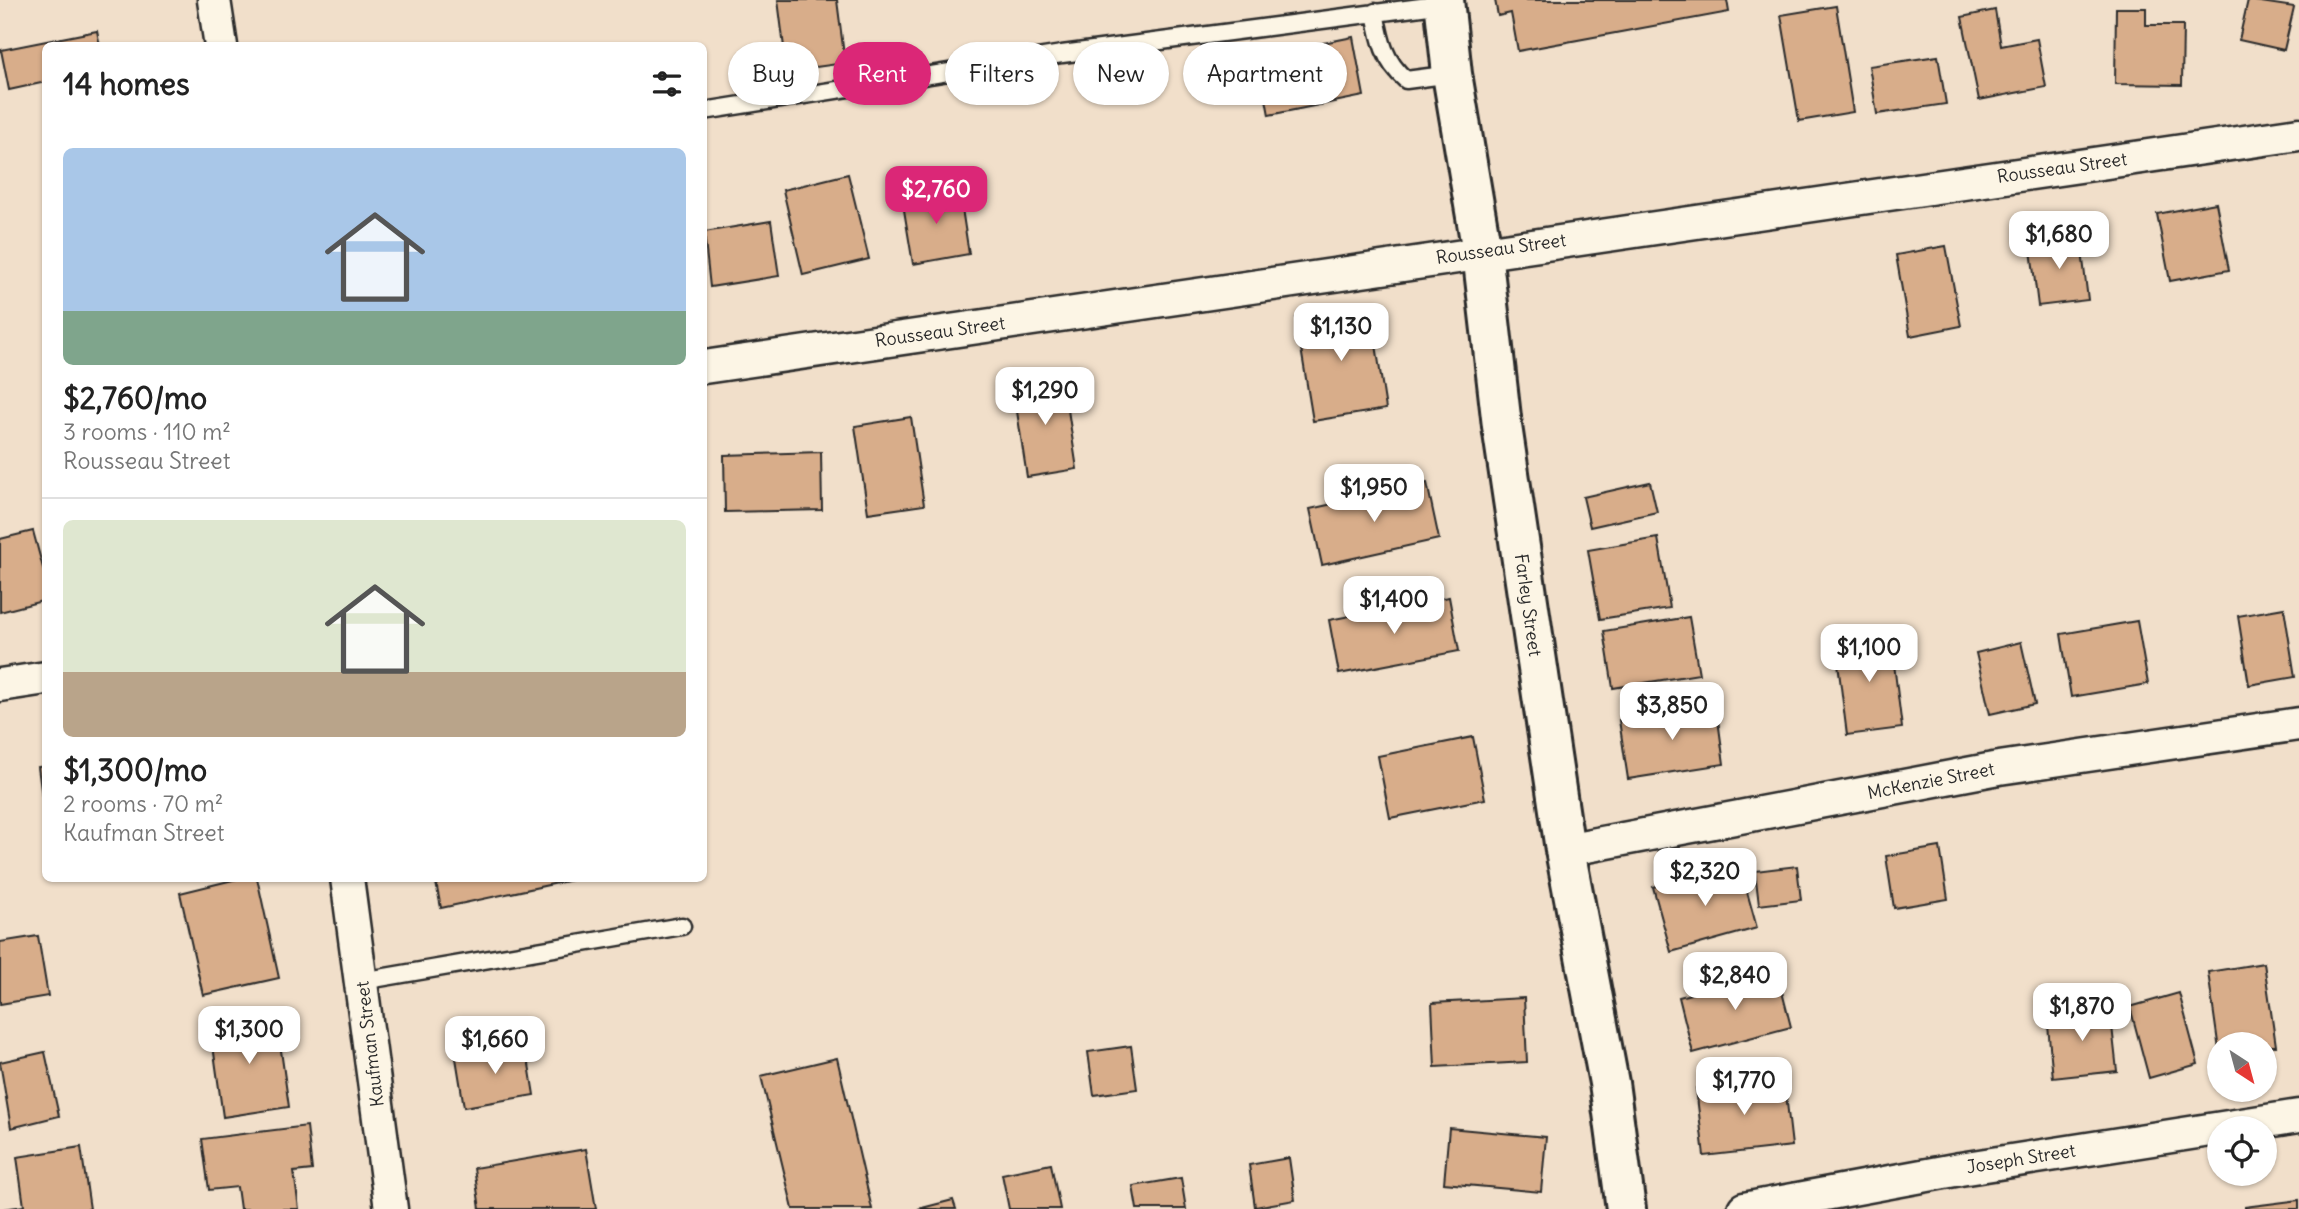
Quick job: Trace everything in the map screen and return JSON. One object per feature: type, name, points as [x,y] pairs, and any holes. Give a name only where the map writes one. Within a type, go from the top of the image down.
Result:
[{"type":"street","points":[[214,0],[220,42]]},
{"type":"street","name":"Farley Street","points":[[1444,2],[1452,74],[1482,252],[1502,426],[1565,850],[1609,1083],[1626,1209]]},
{"type":"street","name":"Rousseau Street","points":[[707,367],[2299,134]]},
{"type":"street","points":[[0,685],[42,679]]},
{"type":"street","name":"McKenzie Street","points":[[1565,850],[1999,768],[2299,724]]},
{"type":"street","name":"Kaufman Street","points":[[348,882],[391,1209]]},
{"type":"street","name":"Joseph Street","points":[[1744,1209],[1960,1169],[2299,1116]]},
{"type":"lane","points":[[707,111],[1062,54],[1444,2]]},
{"type":"lane","points":[[1375,12],[1380,42],[1391,67],[1406,80],[1452,74]]},
{"type":"lane","points":[[362,981],[682,926]]},
{"type":"building","points":[[778,0],[837,0],[842,42],[833,42],[833,65],[819,67],[819,42],[783,42]]},
{"type":"building","points":[[1495,0],[1727,0],[1729,12],[1518,51],[1511,13],[1498,16]]},
{"type":"building","points":[[2248,0],[2294,7],[2284,50],[2239,40]]},
{"type":"building","points":[[1836,6],[1853,112],[1799,121],[1781,15]]},
{"type":"building","points":[[2116,8],[2146,8],[2146,25],[2183,25],[2182,85],[2115,84]]},
{"type":"building","points":[[1995,10],[2001,46],[2037,39],[2046,87],[1979,100],[1962,17]]},
{"type":"building","points":[[97,31],[99,42],[42,42],[42,83],[9,90],[1,50]]},
{"type":"building","points":[[1353,37],[1364,96],[1347,99],[1347,42],[1328,42]]},
{"type":"building","points":[[1938,56],[1946,104],[1877,114],[1869,66]]},
{"type":"building","points":[[1267,105],[1319,105],[1269,115]]},
{"type":"building","points":[[848,174],[869,259],[803,275],[783,190]]},
{"type":"building","points":[[959,189],[969,254],[913,264],[902,198]]},
{"type":"building","points":[[2216,203],[2229,270],[2170,281],[2157,214]]},
{"type":"building","points":[[771,221],[779,276],[710,287],[707,232]]},
{"type":"building","points":[[2080,235],[2088,300],[2038,306],[2030,242]]},
{"type":"building","points":[[1946,246],[1961,326],[1910,336],[1896,255]]},
{"type":"building","points":[[1370,306],[1386,409],[1313,421],[1296,318]]},
{"type":"building","points":[[1063,377],[1077,469],[1027,477],[1013,385]]},
{"type":"building","points":[[911,417],[924,505],[868,513],[855,426]]},
{"type":"building","points":[[821,452],[822,510],[725,512],[724,455]]},
{"type":"building","points":[[1650,482],[1657,512],[1590,527],[1583,497]]},
{"type":"building","points":[[1427,483],[1439,539],[1322,565],[1310,509]]},
{"type":"building","points":[[33,531],[42,564],[42,601],[0,612],[0,539]]},
{"type":"building","points":[[1658,538],[1670,608],[1600,619],[1588,550]]},
{"type":"building","points":[[1449,597],[1459,651],[1339,674],[1329,620]]},
{"type":"building","points":[[2284,608],[2295,677],[2249,685],[2238,616]]},
{"type":"building","points":[[1689,617],[1699,674],[1613,688],[1604,631]]},
{"type":"building","points":[[2137,621],[2148,684],[2071,697],[2061,634]]},
{"type":"building","points":[[1890,632],[1902,728],[1847,735],[1835,639]]},
{"type":"building","points":[[2021,642],[2035,704],[1990,714],[1976,653]]},
{"type":"building","points":[[1716,705],[1724,764],[1628,779],[1619,720]]},
{"type":"building","points":[[1473,737],[1485,799],[1390,818],[1378,756]]},
{"type":"building","points":[[42,766],[42,797],[38,767]]},
{"type":"building","points":[[1940,847],[1948,899],[1894,908],[1886,856]]},
{"type":"building","points":[[1739,863],[1757,928],[1671,952],[1653,887]]},
{"type":"building","points":[[1797,866],[1801,900],[1759,905],[1755,871]]},
{"type":"building","points":[[225,882],[258,882],[279,978],[203,995],[180,893]]},
{"type":"building","points":[[436,882],[562,882],[441,908]]},
{"type":"building","points":[[38,936],[48,996],[0,1004],[0,942]]},
{"type":"building","points":[[2264,963],[2274,1032],[2216,1032],[2208,972]]},
{"type":"building","points":[[1777,972],[1791,1027],[1693,1053],[1679,997]]},
{"type":"building","points":[[2179,993],[2198,1064],[2149,1078],[2130,1007]]},
{"type":"building","points":[[1524,998],[1527,1062],[1435,1067],[1432,1003]]},
{"type":"building","points":[[2110,1008],[2117,1071],[2053,1078],[2047,1015]]},
{"type":"building","points":[[276,1015],[289,1107],[223,1117],[210,1024]]},
{"type":"building","points":[[526,1046],[534,1095],[464,1107],[456,1058]]},
{"type":"building","points":[[1131,1046],[1137,1089],[1094,1095],[1088,1052]]},
{"type":"building","points":[[45,1052],[59,1116],[11,1128],[0,1062]]},
{"type":"building","points":[[837,1058],[872,1209],[793,1209],[761,1076]]},
{"type":"building","points":[[1784,1077],[1792,1146],[1704,1156],[1696,1088]]},
{"type":"building","points":[[307,1126],[312,1170],[294,1172],[299,1209],[240,1209],[237,1187],[209,1190],[202,1139]]},
{"type":"building","points":[[1449,1128],[1546,1137],[1541,1192],[1444,1183]]},
{"type":"building","points":[[81,1147],[90,1209],[3,1209],[24,1206],[17,1157]]},
{"type":"building","points":[[586,1149],[596,1209],[480,1209],[474,1168]]},
{"type":"building","points":[[1289,1158],[1295,1200],[1255,1207],[1249,1165]]},
{"type":"building","points":[[1051,1164],[1060,1209],[1009,1209],[1002,1174]]},
{"type":"building","points":[[1181,1178],[1186,1209],[1137,1209],[1133,1186]]},
{"type":"building","points":[[953,1200],[956,1209],[918,1209]]},
{"type":"building","points":[[2299,1200],[2299,1209],[2245,1209],[2245,1207]]}]
